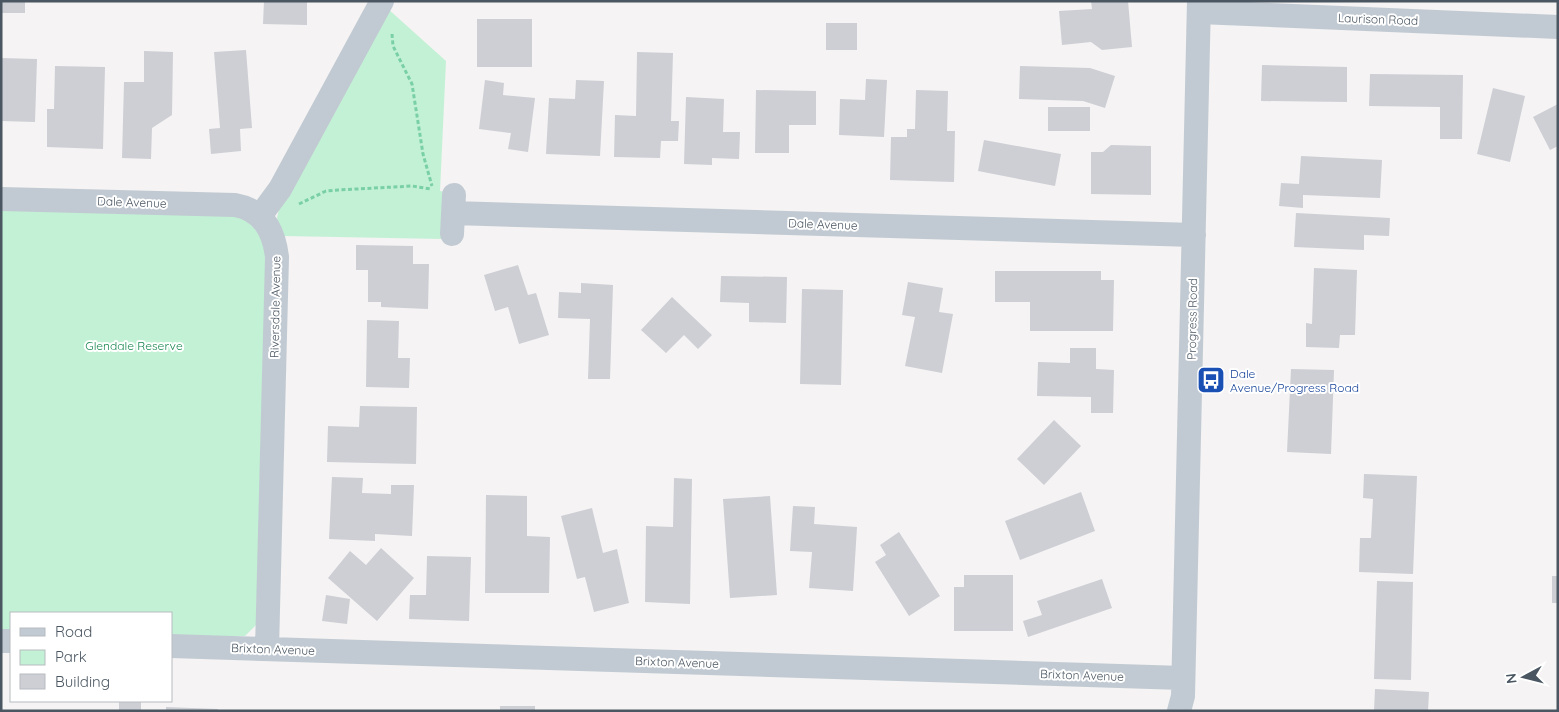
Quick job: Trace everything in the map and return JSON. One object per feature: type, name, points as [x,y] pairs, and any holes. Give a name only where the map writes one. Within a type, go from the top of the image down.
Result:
[{"type":"street","points":[[260,216],[280,189],[382,1]]},
{"type":"street","name":"Laurison Road","points":[[1199,6],[1558,27]]},
{"type":"street","name":"Progress Road","points":[[1183,699],[1199,6]]},
{"type":"street","name":"Dale Avenue","points":[[1,199],[235,205],[253,210],[260,216]]},
{"type":"street","name":"Dale Avenue","points":[[448,208],[1194,235]]},
{"type":"street","name":"Riversdale Avenue","points":[[260,216],[274,239],[277,258],[267,649]]},
{"type":"street","name":"Brixton Avenue","points":[[172,646],[267,649],[1183,699]]},
{"type":"path","points":[[392,31],[393,46],[412,84],[423,154],[448,208]]},
{"type":"path","points":[[294,207],[315,196],[338,190],[412,186],[448,208]]},
{"type":"green space","points":[[387,8],[446,61],[440,191],[446,192],[443,239],[283,236],[277,218],[280,205]]},
{"type":"green space","name":"Glendale Reserve","points":[[1,208],[230,214],[253,222],[268,253],[256,625],[245,636],[172,637],[172,612],[10,612],[10,633],[1,633]]},
{"type":"building","points":[[1,1],[25,1],[25,13],[1,13]]},
{"type":"building","points":[[264,1],[307,1],[307,25],[263,24]]},
{"type":"building","points":[[1091,1],[1128,1],[1132,47],[1102,50],[1091,42],[1062,45],[1059,11],[1092,9]]},
{"type":"building","points":[[477,19],[532,19],[532,67],[477,67]]},
{"type":"building","points":[[826,23],[857,23],[857,50],[826,50]]},
{"type":"building","points":[[246,50],[252,128],[240,129],[241,151],[211,154],[209,129],[220,128],[214,52]]},
{"type":"building","points":[[144,51],[173,52],[172,115],[152,128],[151,159],[122,158],[124,82],[144,82]]},
{"type":"building","points":[[637,52],[673,53],[671,121],[679,121],[678,141],[661,141],[660,158],[614,157],[615,115],[636,116]]},
{"type":"building","points":[[1,58],[37,59],[35,122],[1,121]]},
{"type":"building","points":[[1262,65],[1347,67],[1347,102],[1261,101]]},
{"type":"building","points":[[55,66],[105,67],[103,149],[47,147],[47,109],[54,109]]},
{"type":"building","points":[[1020,66],[1090,68],[1115,76],[1105,108],[1083,101],[1019,99]]},
{"type":"building","points":[[1370,74],[1463,75],[1462,139],[1440,139],[1440,107],[1369,106]]},
{"type":"building","points":[[866,79],[887,80],[884,137],[839,135],[840,99],[865,100]]},
{"type":"building","points":[[485,80],[504,83],[503,95],[535,98],[528,152],[508,149],[511,133],[479,129]]},
{"type":"building","points":[[576,80],[604,81],[600,156],[546,154],[549,98],[575,99]]},
{"type":"building","points":[[1493,88],[1525,96],[1510,162],[1477,154]]},
{"type":"building","points":[[756,90],[816,91],[816,125],[789,125],[789,153],[755,153]]},
{"type":"building","points":[[916,90],[948,91],[947,131],[955,131],[954,182],[890,180],[891,137],[907,137],[907,129],[915,129]]},
{"type":"building","points":[[686,97],[724,99],[723,132],[740,132],[739,159],[712,158],[712,165],[684,164]]},
{"type":"building","points":[[1558,104],[1558,146],[1550,150],[1533,117]]},
{"type":"building","points":[[1048,107],[1090,107],[1090,131],[1048,131]]},
{"type":"building","points":[[984,140],[1061,154],[1055,186],[978,171]]},
{"type":"building","points":[[1111,145],[1151,146],[1151,195],[1091,194],[1091,152],[1103,152]]},
{"type":"building","points":[[1301,156],[1382,160],[1380,198],[1303,195],[1303,208],[1279,206],[1281,183],[1299,184]]},
{"type":"building","points":[[1296,213],[1390,218],[1389,236],[1364,235],[1364,250],[1294,247]]},
{"type":"building","points":[[356,245],[413,246],[413,264],[429,264],[428,309],[381,307],[381,302],[368,302],[368,270],[356,270]]},
{"type":"building","points":[[518,265],[528,295],[536,293],[549,335],[519,344],[508,307],[495,311],[484,275]]},
{"type":"building","points":[[1314,268],[1357,270],[1355,335],[1340,335],[1339,348],[1306,347],[1306,323],[1312,324]]},
{"type":"building","points":[[995,271],[1101,271],[1101,280],[1114,280],[1113,331],[1030,331],[1030,302],[995,302]]},
{"type":"building","points":[[721,276],[787,277],[786,323],[749,322],[749,303],[720,302]]},
{"type":"building","points":[[908,282],[943,288],[939,312],[953,314],[942,373],[905,366],[915,317],[902,315]]},
{"type":"building","points":[[581,283],[613,285],[610,379],[588,379],[590,319],[558,318],[559,292],[581,293]]},
{"type":"building","points":[[802,289],[843,290],[841,385],[800,384]]},
{"type":"building","points":[[672,297],[712,335],[698,349],[684,335],[666,353],[641,330]]},
{"type":"building","points":[[367,320],[399,321],[398,358],[410,358],[409,388],[366,387]]},
{"type":"building","points":[[1070,348],[1096,348],[1096,369],[1114,370],[1113,413],[1091,413],[1091,397],[1037,396],[1038,362],[1070,363]]},
{"type":"building","points":[[1291,369],[1334,370],[1331,454],[1287,452]]},
{"type":"building","points":[[360,406],[417,407],[416,464],[327,462],[328,426],[359,427]]},
{"type":"building","points":[[1054,420],[1081,446],[1044,485],[1017,459]]},
{"type":"building","points":[[1364,474],[1417,476],[1413,574],[1359,572],[1360,538],[1371,538],[1373,499],[1363,498]]},
{"type":"building","points":[[332,477],[363,478],[362,493],[391,494],[391,485],[414,485],[412,536],[375,534],[375,541],[329,539]]},
{"type":"building","points":[[674,478],[692,479],[690,604],[645,602],[646,526],[673,527]]},
{"type":"building","points":[[1081,492],[1095,531],[1020,560],[1005,521]]},
{"type":"building","points":[[486,495],[527,496],[527,536],[550,537],[549,593],[485,593]]},
{"type":"building","points":[[770,496],[777,595],[730,598],[723,499]]},
{"type":"building","points":[[793,506],[815,507],[814,524],[857,527],[853,591],[809,588],[812,552],[790,551]]},
{"type":"building","points":[[592,508],[603,553],[617,549],[629,603],[594,612],[585,577],[577,579],[561,516]]},
{"type":"building","points":[[899,532],[940,596],[909,616],[875,562],[886,555],[880,545]]},
{"type":"building","points":[[381,548],[414,578],[377,621],[328,578],[350,551],[366,565]]},
{"type":"building","points":[[427,556],[471,557],[469,621],[409,619],[410,595],[426,595]]},
{"type":"building","points":[[964,575],[1013,575],[1013,631],[954,631],[954,587],[964,587]]},
{"type":"building","points":[[1552,576],[1558,576],[1558,603],[1552,603]]},
{"type":"building","points":[[1102,579],[1112,608],[1028,637],[1023,621],[1042,615],[1037,601]]},
{"type":"building","points":[[1377,581],[1413,582],[1411,680],[1374,679]]},
{"type":"building","points":[[326,595],[350,599],[347,624],[322,621]]},
{"type":"building","points":[[1375,689],[1429,692],[1428,711],[1374,711]]},
{"type":"building","points":[[119,702],[141,702],[141,711],[119,711]]},
{"type":"building","points":[[500,706],[535,706],[535,711],[500,711]]},
{"type":"building","points":[[166,707],[218,709],[218,711],[166,711]]},
{"type":"place","name":"Dale Avenue/Progress Road","points":[[1211,380]]}]
